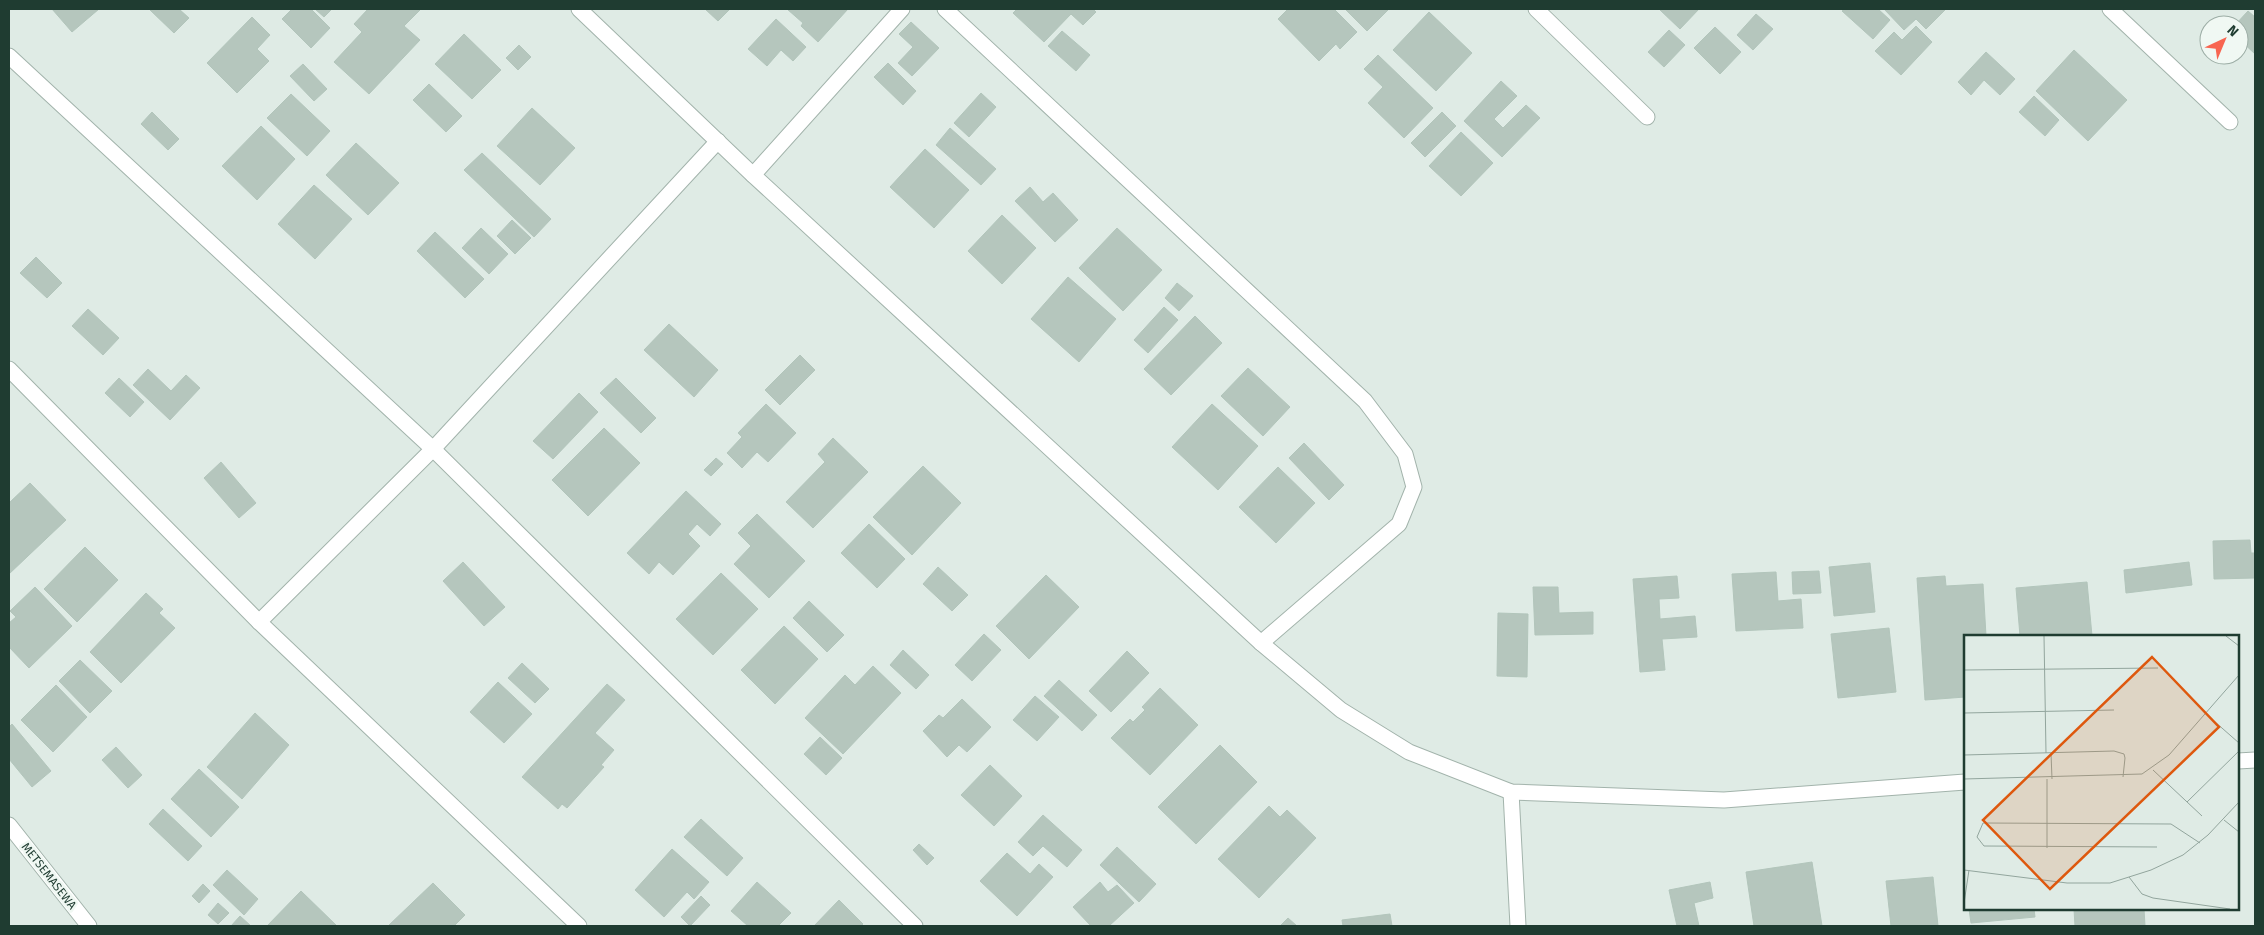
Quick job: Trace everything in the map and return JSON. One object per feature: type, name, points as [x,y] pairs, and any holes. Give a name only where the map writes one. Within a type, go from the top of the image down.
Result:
[{"type":"street","points":[[580,9],[752,175],[1261,644],[1341,710],[1409,752],[1511,792],[1724,800],[1964,782]]},
{"type":"street","points":[[752,175],[902,9]]},
{"type":"street","points":[[945,9],[1365,401],[1404,454],[1414,487],[1399,524],[1261,644]]},
{"type":"street","points":[[1536,9],[1647,117]]},
{"type":"street","points":[[2110,9],[2230,122]]},
{"type":"street","points":[[9,56],[433,449],[915,926]]},
{"type":"street","points":[[259,622],[433,449],[718,142]]},
{"type":"street","points":[[9,369],[259,622],[579,926]]},
{"type":"street","points":[[2239,761],[2255,760]]},
{"type":"street","points":[[1511,792],[1518,926]]},
{"type":"street","name":"METSEMASEWA","points":[[9,825],[89,926]]},
{"type":"building","points":[[52,9],[99,9],[72,32]]},
{"type":"building","points":[[149,9],[179,9],[189,18],[174,33]]},
{"type":"building","points":[[292,9],[311,9],[330,28],[311,48],[282,19]]},
{"type":"building","points":[[315,9],[332,9],[324,17]]},
{"type":"building","points":[[368,9],[421,9],[404,26],[420,40],[369,94],[334,62],[362,32],[354,24]]},
{"type":"building","points":[[705,9],[730,9],[718,21]]},
{"type":"building","points":[[787,9],[848,9],[818,42],[801,26],[803,23]]},
{"type":"building","points":[[1017,9],[1093,9],[1096,12],[1083,25],[1071,14],[1044,42],[1013,13]]},
{"type":"building","points":[[1288,9],[1334,9],[1357,32],[1340,49],[1336,44],[1319,61],[1278,19]]},
{"type":"building","points":[[1345,9],[1389,9],[1367,31]]},
{"type":"building","points":[[1659,9],[1699,9],[1680,29]]},
{"type":"building","points":[[1845,9],[1878,9],[1890,20],[1873,39],[1842,11]]},
{"type":"building","points":[[1884,9],[1945,10],[1926,29],[1916,19],[1904,30]]},
{"type":"building","points":[[2248,11],[2255,17],[2255,54],[2249,48],[2249,15],[2244,15]]},
{"type":"building","points":[[1429,12],[1472,53],[1436,91],[1393,50]]},
{"type":"building","points":[[1756,14],[1773,29],[1753,50],[1737,35]]},
{"type":"building","points":[[252,17],[270,35],[257,49],[269,61],[237,93],[207,63]]},
{"type":"building","points":[[776,19],[806,47],[793,61],[781,50],[767,66],[748,49]]},
{"type":"building","points":[[911,22],[939,48],[912,76],[898,63],[913,47],[899,34]]},
{"type":"building","points":[[1916,26],[1932,42],[1901,75],[1875,51],[1894,32],[1902,40]]},
{"type":"building","points":[[1715,27],[1741,52],[1720,74],[1694,48]]},
{"type":"building","points":[[1669,30],[1685,45],[1664,67],[1648,52]]},
{"type":"building","points":[[1062,31],[1090,55],[1076,71],[1048,46]]},
{"type":"building","points":[[464,34],[501,70],[472,99],[435,64]]},
{"type":"building","points":[[519,45],[531,57],[518,70],[506,58]]},
{"type":"building","points":[[2074,50],[2127,100],[2088,141],[2036,91]]},
{"type":"building","points":[[1986,52],[2015,79],[2000,95],[1984,80],[1971,95],[1958,82]]},
{"type":"building","points":[[1378,55],[1433,108],[1404,138],[1368,103],[1383,87],[1364,69]]},
{"type":"building","points":[[888,63],[916,91],[903,105],[874,77]]},
{"type":"building","points":[[303,64],[327,89],[314,101],[290,76]]},
{"type":"building","points":[[1501,81],[1517,96],[1494,119],[1503,128],[1526,105],[1540,118],[1502,157],[1464,121]]},
{"type":"building","points":[[429,84],[462,116],[446,132],[413,100]]},
{"type":"building","points":[[981,93],[996,107],[969,137],[954,123]]},
{"type":"building","points":[[291,94],[330,131],[307,156],[267,118]]},
{"type":"building","points":[[2034,96],[2059,120],[2045,136],[2019,112]]},
{"type":"building","points":[[532,108],[575,148],[540,185],[497,146]]},
{"type":"building","points":[[152,112],[179,139],[168,150],[141,124]]},
{"type":"building","points":[[1442,112],[1456,126],[1425,157],[1411,143]]},
{"type":"building","points":[[261,126],[295,159],[257,200],[222,166]]},
{"type":"building","points":[[950,128],[996,169],[981,185],[936,145]]},
{"type":"building","points":[[1461,132],[1493,163],[1461,196],[1429,166]]},
{"type":"building","points":[[356,143],[399,183],[368,215],[326,175]]},
{"type":"building","points":[[925,149],[969,190],[934,228],[890,187]]},
{"type":"building","points":[[482,153],[551,219],[534,237],[464,170]]},
{"type":"building","points":[[314,185],[352,219],[315,259],[278,224]]},
{"type":"building","points":[[1030,187],[1043,202],[1053,193],[1078,220],[1055,242],[1015,201]]},
{"type":"building","points":[[1002,215],[1036,248],[1002,284],[968,251]]},
{"type":"building","points":[[512,220],[531,238],[515,254],[497,236]]},
{"type":"building","points":[[481,228],[508,254],[489,274],[462,248]]},
{"type":"building","points":[[1117,228],[1162,270],[1123,311],[1079,268]]},
{"type":"building","points":[[435,232],[484,279],[465,298],[417,251]]},
{"type":"building","points":[[36,257],[62,283],[47,298],[20,273]]},
{"type":"building","points":[[1068,277],[1116,319],[1079,362],[1031,319]]},
{"type":"building","points":[[1177,283],[1193,296],[1179,311],[1165,298]]},
{"type":"building","points":[[1164,307],[1178,320],[1148,353],[1134,340]]},
{"type":"building","points":[[88,309],[119,338],[103,355],[72,326]]},
{"type":"building","points":[[1195,316],[1222,343],[1171,395],[1144,369]]},
{"type":"building","points":[[669,324],[718,370],[694,397],[644,350]]},
{"type":"building","points":[[800,355],[815,370],[780,405],[765,390]]},
{"type":"building","points":[[1248,368],[1290,407],[1263,436],[1221,396]]},
{"type":"building","points":[[148,369],[171,391],[186,375],[200,388],[170,420],[133,385]]},
{"type":"building","points":[[119,378],[144,402],[130,417],[105,393]]},
{"type":"building","points":[[616,378],[656,418],[641,433],[600,393]]},
{"type":"building","points":[[579,393],[598,412],[553,459],[533,441]]},
{"type":"building","points":[[766,404],[796,433],[768,462],[757,452],[742,468],[727,453],[742,437],[738,433]]},
{"type":"building","points":[[1212,404],[1258,446],[1218,490],[1172,447]]},
{"type":"building","points":[[604,428],[640,463],[588,516],[552,480]]},
{"type":"building","points":[[833,438],[868,472],[813,528],[786,502],[825,462],[818,454]]},
{"type":"building","points":[[1304,443],[1344,485],[1329,500],[1289,458]]},
{"type":"building","points":[[716,458],[723,464],[711,476],[704,470]]},
{"type":"building","points":[[221,462],[256,503],[239,518],[204,478]]},
{"type":"building","points":[[923,466],[961,503],[912,555],[873,517]]},
{"type":"building","points":[[1278,467],[1315,503],[1276,543],[1239,507]]},
{"type":"building","points":[[30,483],[66,520],[9,574],[9,503]]},
{"type":"building","points":[[686,491],[721,524],[710,536],[697,524],[688,534],[700,546],[673,575],[659,562],[649,574],[627,553]]},
{"type":"building","points":[[757,514],[805,561],[769,598],[734,564],[751,546],[738,533]]},
{"type":"building","points":[[869,524],[905,559],[877,588],[841,553]]},
{"type":"building","points":[[2250,540],[2251,553],[2255,553],[2255,578],[2214,579],[2213,541]]},
{"type":"building","points":[[85,547],[118,580],[77,622],[44,589]]},
{"type":"building","points":[[463,562],[505,607],[484,626],[443,581]]},
{"type":"building","points":[[2189,562],[2192,585],[2126,593],[2124,570]]},
{"type":"building","points":[[1870,563],[1875,612],[1834,616],[1829,567]]},
{"type":"building","points":[[938,567],[968,595],[952,611],[923,584]]},
{"type":"building","points":[[1819,571],[1821,593],[1793,594],[1792,572]]},
{"type":"building","points":[[1776,572],[1778,601],[1801,599],[1803,628],[1736,631],[1732,574]]},
{"type":"building","points":[[721,573],[758,609],[713,655],[676,619]]},
{"type":"building","points":[[1046,575],[1079,607],[1029,659],[996,626]]},
{"type":"building","points":[[1677,576],[1679,598],[1659,599],[1660,619],[1695,616],[1697,637],[1662,639],[1665,670],[1640,672],[1633,579]]},
{"type":"building","points":[[1945,576],[1946,586],[1983,584],[1986,635],[1964,635],[1964,697],[1925,700],[1917,578]]},
{"type":"building","points":[[2087,582],[2092,635],[2020,635],[2016,588]]},
{"type":"building","points":[[35,587],[72,626],[29,668],[9,647],[9,623],[16,617],[10,611]]},
{"type":"building","points":[[1533,587],[1558,587],[1559,613],[1593,612],[1593,634],[1535,635]]},
{"type":"building","points":[[146,593],[163,609],[159,613],[175,628],[121,683],[90,652]]},
{"type":"building","points":[[809,601],[844,635],[827,652],[793,618]]},
{"type":"building","points":[[1498,613],[1528,614],[1527,677],[1497,676]]},
{"type":"building","points":[[784,626],[818,659],[775,704],[741,670]]},
{"type":"building","points":[[1889,628],[1896,692],[1838,698],[1831,634]]},
{"type":"building","points":[[984,634],[1001,650],[972,681],[955,665]]},
{"type":"building","points":[[903,650],[929,675],[916,689],[890,665]]},
{"type":"building","points":[[1127,651],[1149,673],[1111,712],[1089,691]]},
{"type":"building","points":[[80,660],[112,691],[90,713],[59,681]]},
{"type":"building","points":[[522,663],[549,689],[535,703],[508,678]]},
{"type":"building","points":[[873,666],[901,693],[843,754],[805,718],[845,675],[855,685]]},
{"type":"building","points":[[1059,680],[1097,715],[1082,731],[1044,696]]},
{"type":"building","points":[[498,682],[532,714],[504,743],[470,712]]},
{"type":"building","points":[[607,684],[625,700],[595,733],[614,750],[601,765],[604,767],[567,808],[562,804],[558,809],[522,777]]},
{"type":"building","points":[[56,685],[87,717],[53,752],[21,720]]},
{"type":"building","points":[[1160,688],[1198,725],[1150,775],[1111,738],[1130,719],[1133,722],[1145,710],[1142,707]]},
{"type":"building","points":[[1035,696],[1059,717],[1037,741],[1013,720]]},
{"type":"building","points":[[962,699],[991,727],[967,752],[959,745],[947,757],[923,731],[939,715],[943,718]]},
{"type":"building","points":[[255,713],[289,745],[242,799],[207,767]]},
{"type":"building","points":[[12,724],[51,771],[32,787],[9,759],[9,727]]},
{"type":"building","points":[[820,737],[842,758],[826,775],[804,754]]},
{"type":"building","points":[[1220,745],[1257,782],[1196,844],[1158,807]]},
{"type":"building","points":[[116,747],[142,775],[128,788],[102,760]]},
{"type":"building","points":[[990,765],[1022,796],[994,826],[961,795]]},
{"type":"building","points":[[199,769],[239,807],[211,837],[171,799]]},
{"type":"building","points":[[1269,806],[1280,817],[1287,810],[1316,838],[1259,898],[1218,859]]},
{"type":"building","points":[[163,809],[202,846],[188,861],[149,824]]},
{"type":"building","points":[[1043,815],[1082,850],[1067,867],[1043,846],[1033,856],[1018,842]]},
{"type":"building","points":[[701,819],[743,858],[727,876],[684,837]]},
{"type":"building","points":[[919,844],[934,858],[927,865],[913,850]]},
{"type":"building","points":[[1117,847],[1156,884],[1139,902],[1100,865]]},
{"type":"building","points":[[672,849],[709,882],[694,899],[687,892],[664,917],[635,890]]},
{"type":"building","points":[[1007,853],[1030,874],[1039,864],[1053,877],[1017,916],[980,881]]},
{"type":"building","points":[[1812,862],[1822,926],[1754,926],[1746,872]]},
{"type":"building","points":[[227,870],[258,899],[244,915],[213,885]]},
{"type":"building","points":[[1933,877],[1938,926],[1891,926],[1886,881]]},
{"type":"building","points":[[757,882],[791,913],[778,926],[748,926],[731,911]]},
{"type":"building","points":[[1100,882],[1108,892],[1117,885],[1134,903],[1109,926],[1091,926],[1073,907]]},
{"type":"building","points":[[1710,882],[1713,898],[1694,903],[1699,926],[1677,926],[1669,890]]},
{"type":"building","points":[[433,883],[465,915],[454,926],[388,926]]},
{"type":"building","points":[[203,884],[210,891],[199,903],[192,896]]},
{"type":"building","points":[[301,891],[337,926],[267,926]]},
{"type":"building","points":[[701,896],[710,905],[690,926],[681,917]]},
{"type":"building","points":[[839,900],[863,924],[861,926],[814,926]]},
{"type":"building","points":[[218,903],[229,913],[218,924],[208,915]]},
{"type":"building","points":[[1969,910],[2034,910],[2035,917],[1971,923]]},
{"type":"building","points":[[2074,910],[2144,910],[2145,926],[2075,926]]},
{"type":"building","points":[[1390,914],[1392,926],[1343,926],[1342,920]]},
{"type":"building","points":[[240,916],[251,926],[231,926]]},
{"type":"building","points":[[1288,918],[1297,926],[1280,926]]}]
